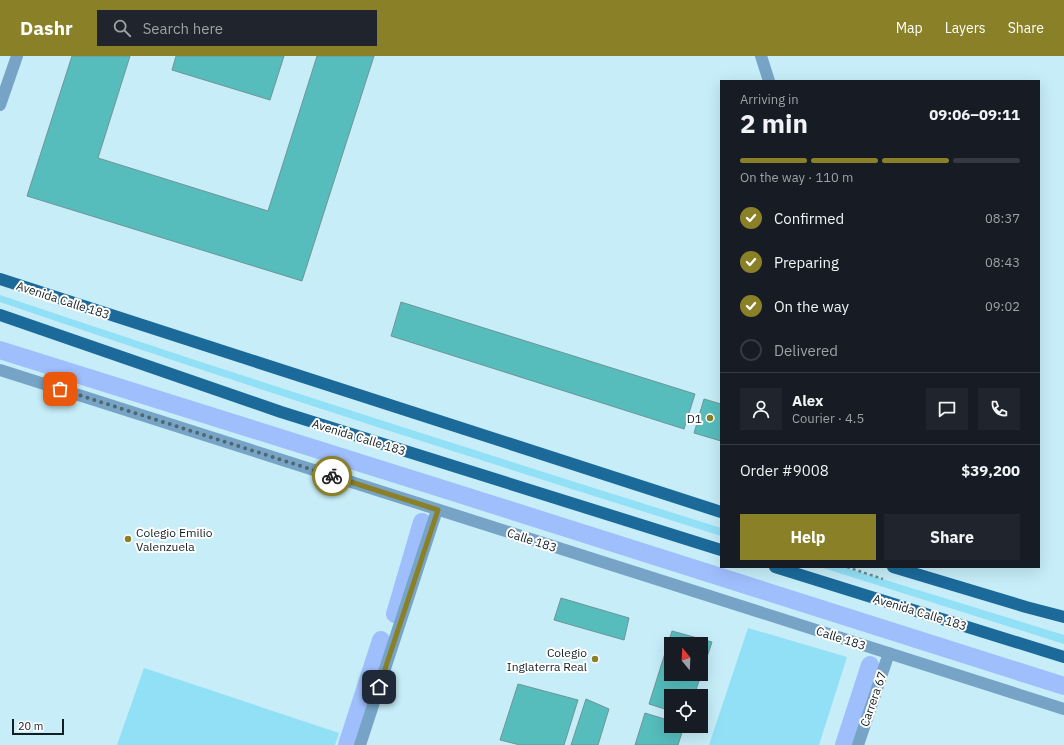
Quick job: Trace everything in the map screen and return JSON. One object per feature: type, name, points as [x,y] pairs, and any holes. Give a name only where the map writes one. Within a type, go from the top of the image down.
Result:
[{"type":"main road","name":"Avenida Calle 183","points":[[0,279],[720,512]]},
{"type":"main road","name":"Avenida Calle 183","points":[[0,314],[281,412],[720,550]]},
{"type":"main road","name":"Avenida Calle 183","points":[[778,568],[1064,657]]},
{"type":"main road","points":[[900,568],[915,570],[1064,617]]},
{"type":"street","points":[[0,105],[17,56]]},
{"type":"street","points":[[761,56],[769,80]]},
{"type":"street","name":"Calle 183","points":[[0,370],[1064,709]]},
{"type":"street","points":[[360,745],[438,510]]},
{"type":"street","name":"Carrera 67","points":[[858,745],[889,654]]},
{"type":"shaded area","points":[[0,295],[270,384],[720,528],[720,536],[360,421],[0,302]]},
{"type":"shaded area","points":[[823,568],[846,568],[1064,635],[1064,644]]},
{"type":"shaded area","points":[[748,628],[847,657],[819,745],[709,745]]},
{"type":"shaded area","points":[[144,668],[339,733],[335,745],[117,745]]},
{"type":"building","points":[[72,56],[130,56],[98,158],[268,211],[317,56],[374,56],[302,281],[27,196]]},
{"type":"building","points":[[176,56],[284,56],[270,100],[172,70]]},
{"type":"building","points":[[401,302],[695,394],[684,429],[391,336]]},
{"type":"building","name":"D1","points":[[704,399],[720,404],[720,441],[694,433]]},
{"type":"building","points":[[561,598],[629,618],[624,640],[554,620]]},
{"type":"building","points":[[672,631],[694,637],[670,637]]},
{"type":"building","points":[[708,641],[712,642],[708,654]]},
{"type":"building","points":[[664,656],[664,681],[699,681],[696,689],[664,689],[664,709],[649,704]]},
{"type":"building","points":[[518,684],[578,700],[564,745],[520,745],[500,740]]},
{"type":"building","points":[[586,699],[609,709],[598,745],[571,745]]},
{"type":"building","points":[[645,713],[664,719],[664,733],[682,733],[678,745],[635,745]]},
{"type":"waterway","points":[[0,350],[1064,686]]},
{"type":"waterway","points":[[395,614],[422,522]]},
{"type":"waterway","points":[[347,745],[381,640]]},
{"type":"waterway","points":[[844,745],[870,665]]},
{"type":"way so far","points":[[60,389],[332,476]]},
{"type":"place","name":"D1","points":[[710,418]]},
{"type":"place","name":"Colegio Emilio Valenzuela","points":[[128,539]]},
{"type":"place","name":"Colegio Inglaterra Real","points":[[595,659]]},
{"type":"route","points":[[332,476],[438,510],[379,687]]}]
